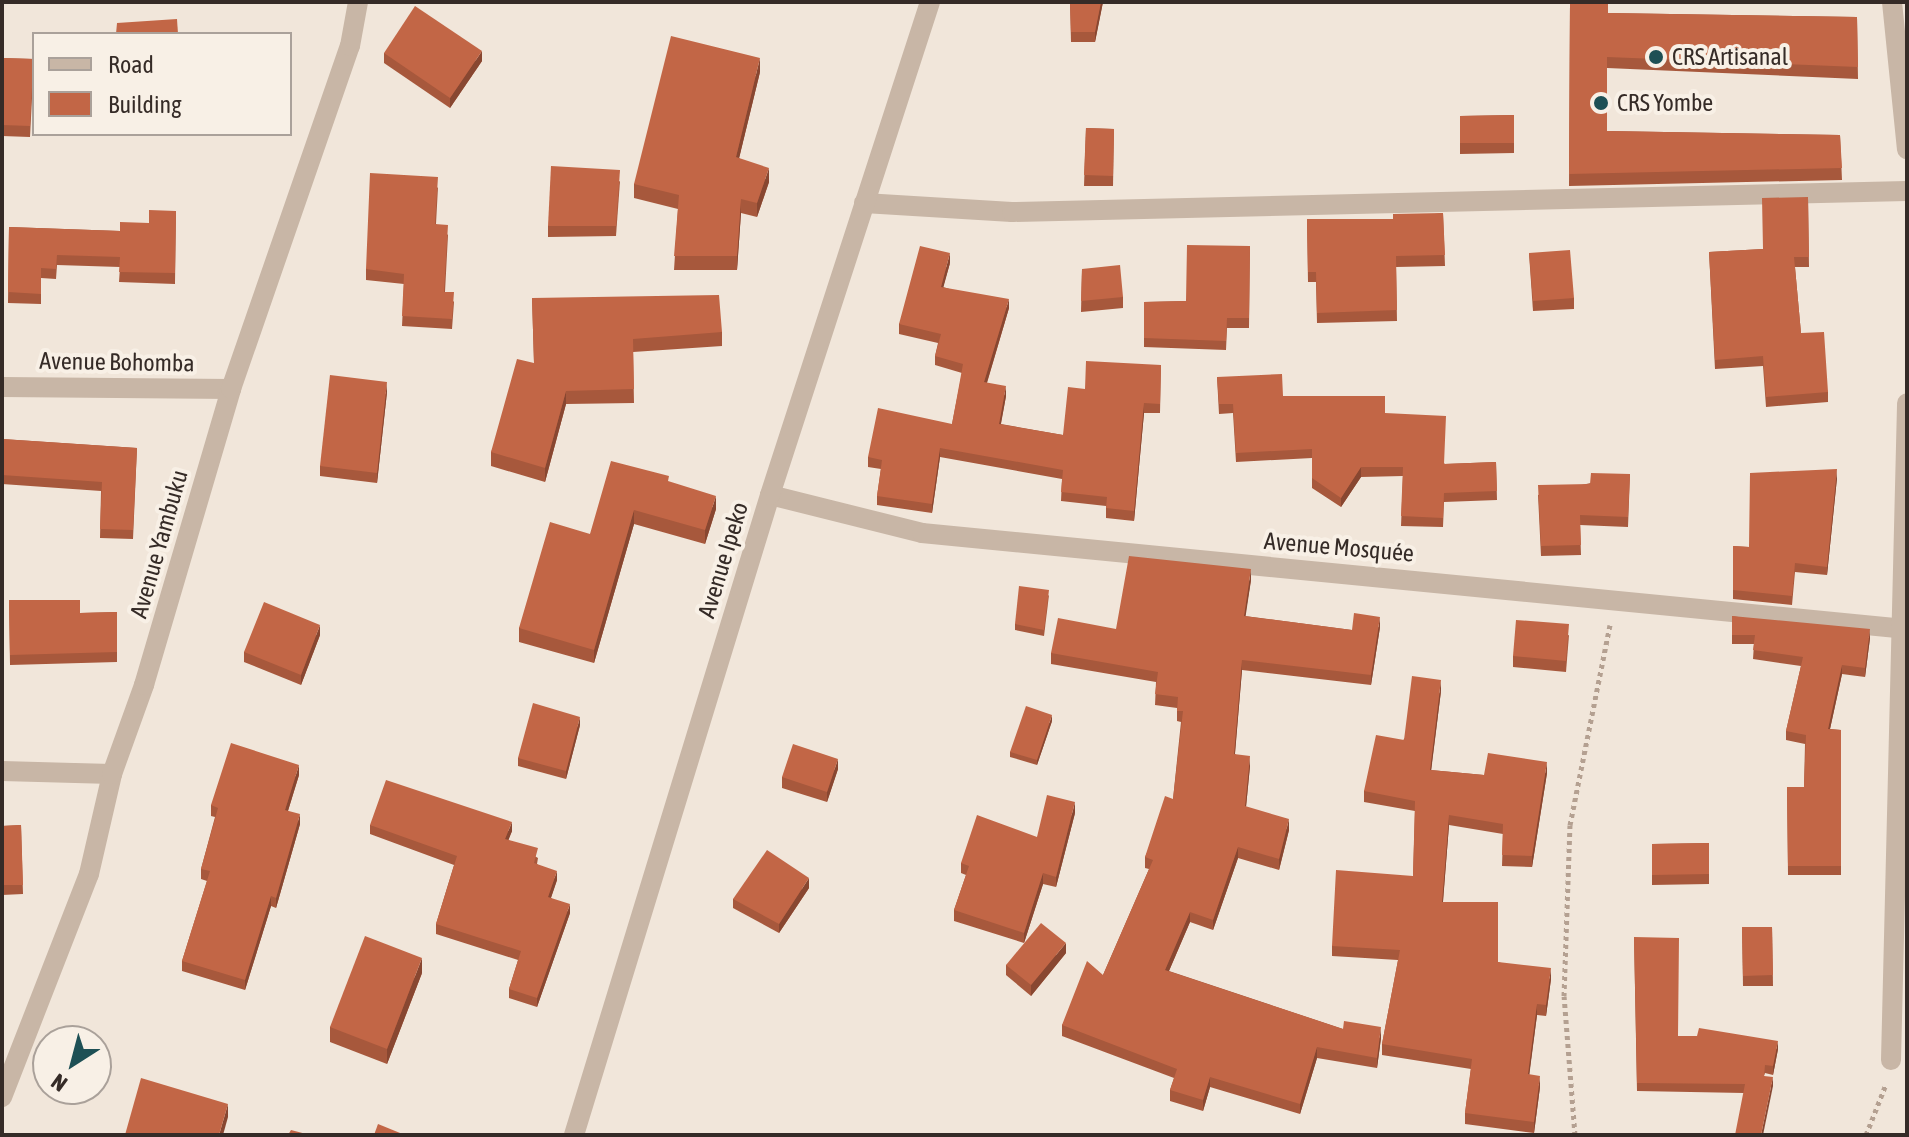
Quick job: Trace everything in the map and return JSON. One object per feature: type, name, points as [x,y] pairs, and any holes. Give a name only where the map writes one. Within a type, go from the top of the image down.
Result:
[{"type":"street","name":"Avenue Yambuku","points":[[2,1097],[89,874],[112,774],[144,685],[231,389],[350,46],[358,2]]},
{"type":"street","name":"Avenue Ipeko","points":[[574,1135],[770,495],[930,2]]},
{"type":"street","points":[[1892,8],[1907,149]]},
{"type":"street","points":[[864,203],[1012,212],[1907,191]]},
{"type":"street","name":"Avenue Bohomba","points":[[2,387],[231,389]]},
{"type":"street","points":[[1891,1060],[1905,630],[1907,403]]},
{"type":"street","name":"Avenue Mosquée","points":[[770,495],[922,533],[1616,599],[1905,630]]},
{"type":"street","points":[[2,771],[112,774]]},
{"type":"path","points":[[1575,1135],[1564,996],[1570,825],[1616,599]]},
{"type":"path","points":[[1866,1135],[1891,1060]]},
{"type":"building","points":[[1070,2],[1101,2],[1095,32],[1071,32]]},
{"type":"building","points":[[1570,2],[1608,2],[1608,13],[1857,17],[1858,67],[1607,57],[1607,131],[1840,135],[1842,168],[1569,174]]},
{"type":"building","points":[[415,6],[482,51],[450,98],[384,53]]},
{"type":"building","points":[[177,19],[178,32],[116,32],[117,23]]},
{"type":"building","points":[[671,36],[760,58],[736,157],[769,168],[757,203],[741,199],[737,256],[674,256],[679,195],[634,184]]},
{"type":"building","points":[[2,58],[32,59],[30,126],[2,125]]},
{"type":"building","points":[[1514,115],[1514,143],[1460,143],[1460,116]]},
{"type":"building","points":[[1086,128],[1114,129],[1113,176],[1084,175]]},
{"type":"building","points":[[551,166],[620,170],[616,226],[548,226]]},
{"type":"building","points":[[370,173],[438,177],[435,224],[448,225],[444,292],[454,292],[452,319],[402,316],[404,274],[366,269]]},
{"type":"building","points":[[1808,197],[1809,257],[1794,257],[1801,333],[1824,332],[1828,392],[1766,397],[1763,356],[1715,360],[1709,252],[1763,249],[1762,198]]},
{"type":"building","points":[[149,210],[176,211],[175,273],[119,272],[120,257],[57,255],[56,269],[41,268],[41,294],[8,292],[9,227],[120,231],[120,222],[149,223]]},
{"type":"building","points":[[1443,213],[1445,255],[1396,256],[1397,310],[1317,313],[1316,272],[1308,272],[1307,219],[1393,219],[1393,214]]},
{"type":"building","points":[[1187,245],[1250,246],[1249,318],[1227,318],[1226,341],[1144,338],[1144,302],[1186,301]]},
{"type":"building","points":[[920,246],[950,253],[941,287],[1009,299],[984,382],[1006,386],[999,424],[1063,435],[1068,387],[1085,389],[1086,361],[1161,365],[1160,404],[1144,403],[1134,511],[1106,508],[1107,497],[1061,492],[1063,470],[940,448],[932,504],[877,496],[882,460],[868,457],[878,408],[952,424],[963,364],[935,356],[941,334],[899,324]]},
{"type":"building","points":[[1570,250],[1574,298],[1533,301],[1529,253]]},
{"type":"building","points":[[1120,265],[1123,297],[1081,301],[1082,269]]},
{"type":"building","points":[[719,295],[722,332],[633,339],[634,389],[566,391],[545,468],[491,452],[517,359],[534,363],[532,298]]},
{"type":"building","points":[[1282,374],[1283,396],[1385,396],[1385,413],[1446,416],[1444,464],[1496,462],[1497,491],[1444,493],[1443,518],[1401,516],[1403,467],[1361,467],[1341,498],[1312,478],[1312,449],[1236,453],[1233,404],[1219,404],[1217,377]]},
{"type":"building","points":[[330,375],[387,382],[377,473],[320,466]]},
{"type":"building","points":[[2,439],[137,448],[133,530],[100,529],[102,482],[2,475]]},
{"type":"building","points":[[611,461],[669,476],[668,481],[716,496],[705,530],[634,510],[594,650],[519,628],[550,522],[590,534]]},
{"type":"building","points":[[1837,469],[1827,567],[1795,563],[1792,596],[1733,590],[1733,546],[1749,547],[1750,473]]},
{"type":"building","points":[[1591,473],[1630,474],[1628,517],[1580,515],[1581,545],[1541,546],[1538,485],[1590,484]]},
{"type":"building","points":[[1129,556],[1251,569],[1244,616],[1352,630],[1354,613],[1380,617],[1371,675],[1242,660],[1234,754],[1250,756],[1245,806],[1289,819],[1279,859],[1238,847],[1213,920],[1190,912],[1165,970],[1343,1029],[1344,1021],[1381,1027],[1377,1058],[1317,1047],[1300,1104],[1210,1077],[1203,1100],[1170,1090],[1177,1069],[1062,1025],[1087,961],[1103,975],[1153,860],[1145,857],[1165,796],[1173,799],[1183,711],[1177,711],[1178,697],[1155,694],[1158,672],[1051,653],[1058,618],[1116,629]]},
{"type":"building","points":[[1019,586],[1049,590],[1044,630],[1015,624]]},
{"type":"building","points":[[9,600],[80,600],[80,613],[117,612],[117,652],[10,655]]},
{"type":"building","points":[[264,602],[320,625],[301,675],[244,652]]},
{"type":"building","points":[[1732,616],[1870,629],[1865,668],[1842,665],[1828,729],[1841,730],[1841,866],[1788,866],[1787,787],[1804,787],[1806,735],[1786,731],[1803,657],[1753,650],[1755,635],[1732,635]]},
{"type":"building","points":[[1516,620],[1569,624],[1566,661],[1513,656]]},
{"type":"building","points":[[1412,676],[1441,680],[1430,770],[1484,775],[1488,753],[1547,762],[1532,856],[1502,855],[1503,824],[1449,815],[1442,902],[1498,902],[1498,962],[1551,968],[1546,1005],[1537,1004],[1528,1074],[1540,1076],[1534,1122],[1465,1113],[1472,1059],[1382,1044],[1400,950],[1332,946],[1336,870],[1413,876],[1415,801],[1364,791],[1376,735],[1404,740]]},
{"type":"building","points":[[533,703],[580,717],[566,771],[518,758]]},
{"type":"building","points":[[1026,706],[1052,715],[1037,760],[1010,752]]},
{"type":"building","points":[[231,743],[299,765],[285,810],[300,814],[276,898],[271,896],[245,980],[182,961],[210,871],[201,869],[218,808],[211,805]]},
{"type":"building","points":[[793,744],[838,759],[827,792],[782,777]]},
{"type":"building","points":[[386,780],[512,822],[505,839],[538,848],[534,863],[557,871],[548,897],[570,904],[537,998],[509,989],[521,951],[436,924],[457,856],[370,825]]},
{"type":"building","points":[[1047,795],[1075,802],[1056,877],[1043,873],[1024,933],[954,910],[969,866],[961,863],[977,815],[1037,837]]},
{"type":"building","points":[[21,825],[23,885],[2,885],[2,826]]},
{"type":"building","points":[[1709,843],[1709,874],[1652,875],[1652,844]]},
{"type":"building","points":[[767,850],[809,878],[779,924],[733,899]]},
{"type":"building","points":[[1041,923],[1066,943],[1031,985],[1006,965]]},
{"type":"building","points":[[1742,927],[1772,927],[1773,975],[1743,976]]},
{"type":"building","points":[[365,936],[422,958],[387,1049],[330,1027]]},
{"type":"building","points":[[1634,937],[1679,938],[1678,1036],[1697,1036],[1699,1028],[1778,1041],[1773,1066],[1765,1065],[1764,1076],[1773,1077],[1761,1135],[1735,1135],[1745,1084],[1637,1083]]},
{"type":"building","points":[[141,1078],[228,1104],[219,1135],[125,1135]]},
{"type":"building","points":[[378,1124],[405,1135],[374,1135]]},
{"type":"building","points":[[291,1130],[310,1135],[288,1135]]},
{"type":"place","name":"CRS Artisanal","points":[[1656,57]]},
{"type":"place","name":"CRS Yombe","points":[[1601,103]]}]
